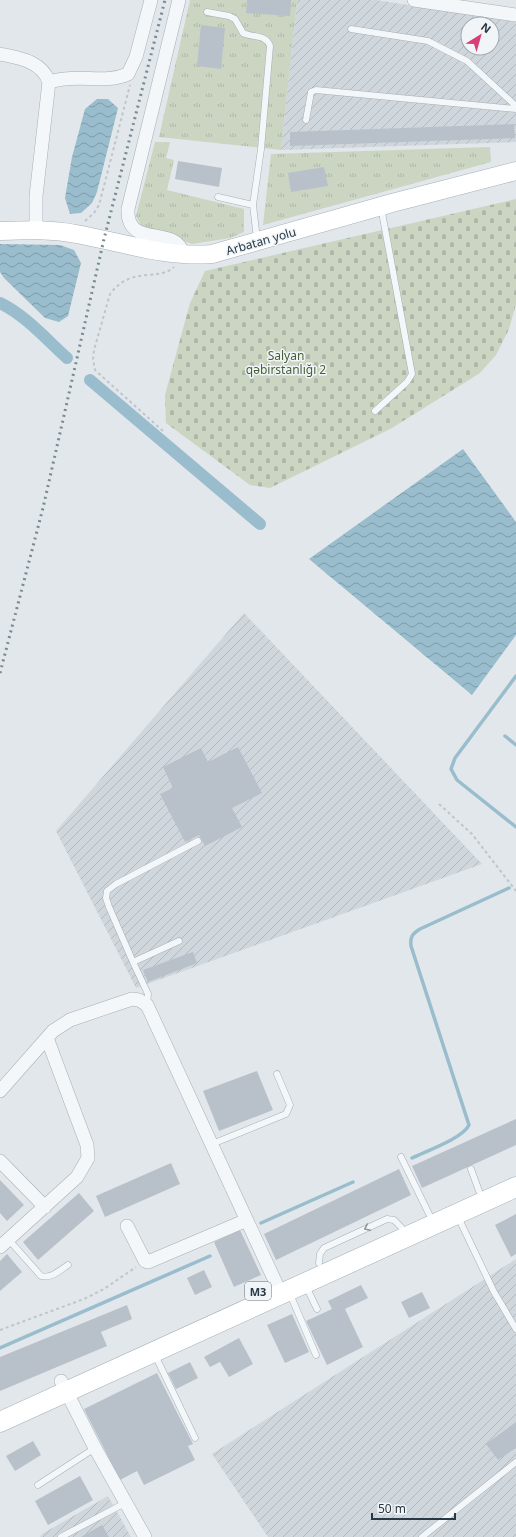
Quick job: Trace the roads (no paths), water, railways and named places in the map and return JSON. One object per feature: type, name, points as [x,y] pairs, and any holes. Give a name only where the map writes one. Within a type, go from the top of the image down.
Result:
[{"type":"main road","name":"Arbatan yolu","points":[[0,231],[36,230],[76,234],[183,254],[212,254],[381,206],[516,171]]},
{"type":"main road","name":"M3","points":[[0,1410],[63,1387],[287,1287],[319,1264],[516,1174]]},
{"type":"main road","points":[[0,1422],[63,1387],[154,1351],[287,1287],[516,1187]]},
{"type":"street","points":[[49,82],[65,79],[100,80],[121,77],[128,74],[136,57],[151,0]]},
{"type":"street","points":[[179,0],[128,209],[128,219],[131,227],[140,232],[174,242],[179,246],[183,254]]},
{"type":"street","points":[[414,0],[516,15]]},
{"type":"street","points":[[0,54],[25,60],[39,67],[46,74],[49,82],[36,196],[36,230]]},
{"type":"street","points":[[0,1091],[53,1031],[70,1020],[132,999],[139,1000],[147,1005],[247,1220],[287,1287]]},
{"type":"street","points":[[4,1244],[78,1177],[88,1158],[87,1144],[47,1038]]},
{"type":"street","points":[[0,1161],[45,1207]]},
{"type":"street","points":[[127,1226],[145,1261],[148,1262],[247,1220]]},
{"type":"street","points":[[63,1387],[145,1537]]},
{"type":"lane","points":[[207,12],[229,16],[235,19],[243,33],[263,38],[268,41],[270,46],[261,149],[253,205],[258,242]]},
{"type":"lane","points":[[352,29],[428,40],[467,61],[505,94],[516,107]]},
{"type":"lane","points":[[306,120],[309,96],[316,90],[516,107]]},
{"type":"lane","points":[[218,197],[253,205]]},
{"type":"lane","points":[[376,411],[407,382],[412,374],[381,206]]},
{"type":"lane","points":[[147,1005],[148,994],[109,907],[106,898],[107,891],[198,841]]},
{"type":"lane","points":[[134,962],[179,941]]},
{"type":"lane","points":[[212,1144],[286,1114],[290,1105],[277,1074]]},
{"type":"lane","points":[[401,1157],[429,1214]]},
{"type":"lane","points":[[471,1169],[479,1191]]},
{"type":"lane","points":[[456,1214],[494,1292],[516,1329]]},
{"type":"lane","points":[[4,1244],[41,1276],[46,1277],[53,1275],[68,1265]]},
{"type":"lane","points":[[287,1287],[317,1309]]},
{"type":"lane","points":[[287,1287],[316,1355]]},
{"type":"lane","points":[[154,1351],[194,1438]]},
{"type":"lane","points":[[38,1485],[95,1448]]},
{"type":"lane","points":[[422,1537],[516,1462]]},
{"type":"lane","points":[[61,1537],[126,1503]]},
{"type":"water","points":[[97,99],[108,99],[118,108],[97,192],[92,203],[81,213],[70,214],[65,198],[72,157],[85,109]]},
{"type":"water","points":[[0,244],[60,245],[74,250],[81,263],[68,316],[59,322],[45,318],[4,278],[0,272]]},
{"type":"water","points":[[463,449],[516,522],[516,635],[472,695],[309,559]]},
{"type":"waterway","points":[[0,303],[27,321],[67,358]]},
{"type":"waterway","points":[[90,380],[260,524]]},
{"type":"waterway","points":[[516,676],[455,758],[451,769],[457,780],[516,827]]},
{"type":"waterway","points":[[505,736],[516,745]]},
{"type":"waterway","points":[[412,1158],[452,1140],[469,1125],[411,946],[411,938],[413,934],[420,929],[509,888]]},
{"type":"waterway","points":[[261,1223],[353,1182]]},
{"type":"waterway","points":[[0,1348],[210,1256]]},
{"type":"railway","points":[[0,673],[43,508],[104,239],[165,0]]},
{"type":"park label","name":"Salyan qəbirstanlığı 2","points":[[286,362]]}]
